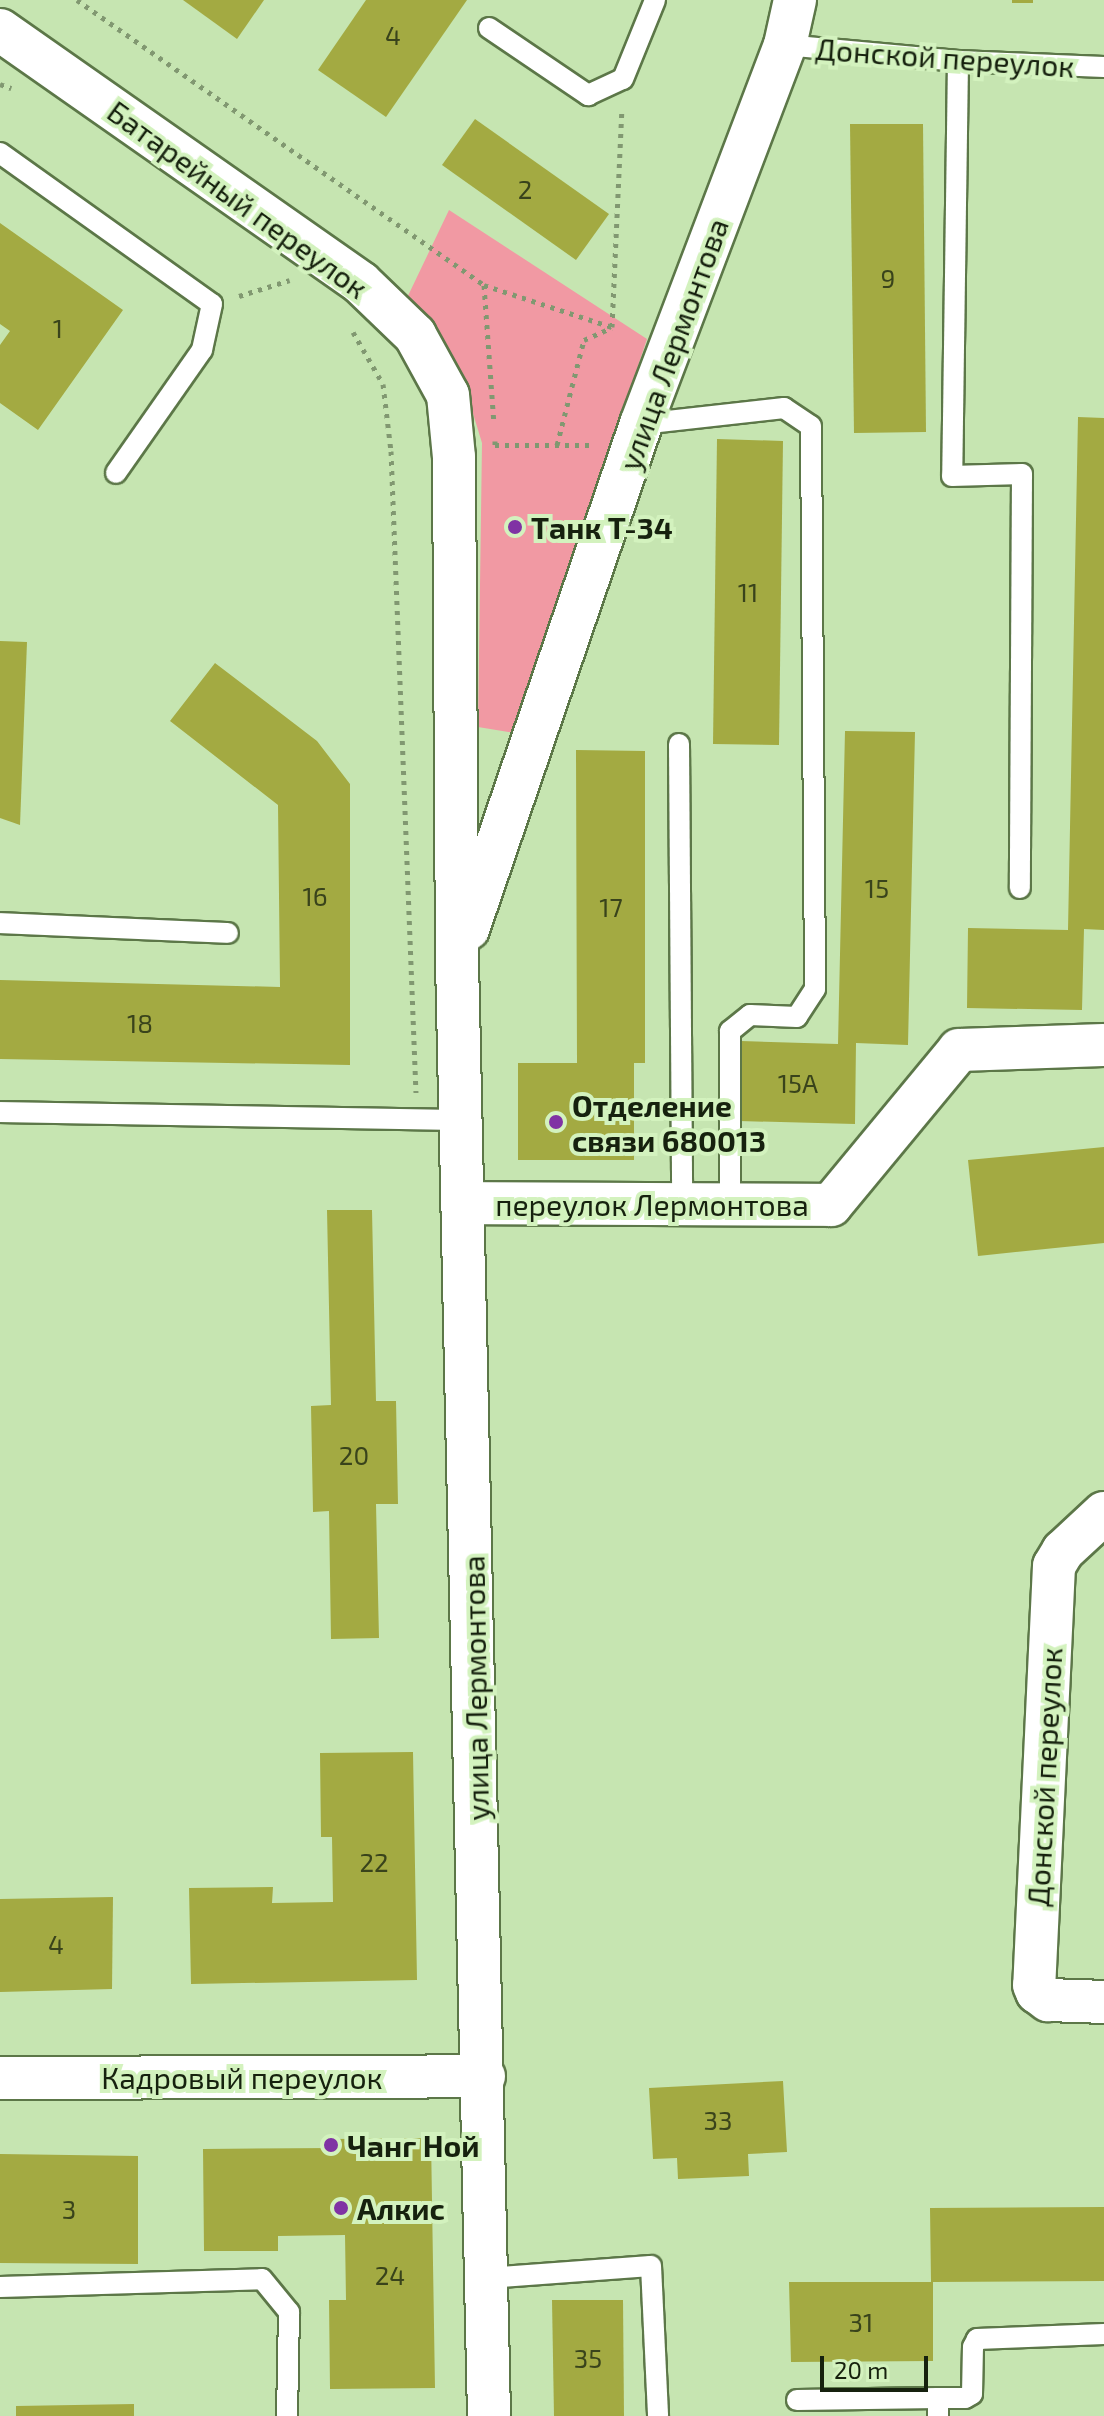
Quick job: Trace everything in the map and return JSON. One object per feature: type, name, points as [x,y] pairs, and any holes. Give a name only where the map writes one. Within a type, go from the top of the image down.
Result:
[{"type":"street","name":"улица Лермонтова","points":[[457,960],[636,438],[785,45],[795,0]]},
{"type":"street","name":"Батарейный переулок","points":[[10,44],[361,283],[415,335],[448,395]]},
{"type":"street","name":"улица Лермонтова","points":[[448,395],[454,457],[457,960],[484,2076],[489,2416]]},
{"type":"street","name":"переулок Лермонтова","points":[[463,1203],[831,1205],[959,1050],[1104,1045]]},
{"type":"street","name":"Донской переулок","points":[[1104,1513],[1059,1555],[1054,1566],[1034,1985],[1042,1998],[1048,2000],[1104,2002]]},
{"type":"street","name":"Кадровый переулок","points":[[0,2078],[484,2076]]},
{"type":"lane","points":[[489,28],[588,95],[623,79],[655,0]]},
{"type":"lane","name":"Донской переулок","points":[[785,45],[958,61],[1104,67]]},
{"type":"lane","points":[[958,61],[952,476],[1022,474],[1020,888]]},
{"type":"lane","points":[[0,153],[212,304],[202,350],[116,473]]},
{"type":"lane","points":[[636,438],[784,408],[811,426],[815,989],[797,1017],[750,1015],[730,1031],[730,1204]]},
{"type":"lane","points":[[679,744],[682,1204]]},
{"type":"lane","points":[[0,923],[228,933]]},
{"type":"lane","points":[[0,1112],[461,1120]]},
{"type":"lane","points":[[487,2278],[651,2266],[658,2416]]},
{"type":"lane","points":[[0,2287],[262,2279],[289,2312],[287,2416]]},
{"type":"lane","points":[[797,2400],[938,2407],[972,2394],[973,2347],[977,2339],[1104,2334]]},
{"type":"path","points":[[77,0],[484,285],[612,327]]},
{"type":"path","points":[[612,327],[623,79]]},
{"type":"path","points":[[280,270],[301,288]]},
{"type":"path","points":[[212,304],[291,279]]},
{"type":"path","points":[[484,285],[495,445],[589,444],[636,438]]},
{"type":"path","points":[[342,323],[352,332],[383,384],[391,451],[417,1118]]},
{"type":"path","points":[[557,445],[584,340],[612,327]]},
{"type":"shaded area","points":[[449,210],[647,339],[515,733],[478,727],[482,443],[461,374],[435,329],[406,300]]},
{"type":"building","points":[[183,0],[264,0],[237,39]]},
{"type":"building","points":[[366,0],[467,0],[386,117],[318,70]]},
{"type":"building","points":[[1012,0],[1033,0],[1033,3],[1012,3]]},
{"type":"building","points":[[475,119],[609,214],[576,260],[442,165]]},
{"type":"building","points":[[850,124],[923,124],[926,432],[854,433]]},
{"type":"building","points":[[0,223],[123,310],[38,430],[0,403],[0,345],[10,331],[0,324]]},
{"type":"building","points":[[1078,417],[1104,418],[1104,930],[1084,929],[1082,1010],[967,1008],[968,928],[1068,930]]},
{"type":"building","points":[[717,439],[783,441],[779,745],[713,744]]},
{"type":"building","points":[[0,641],[27,642],[20,825],[0,818]]},
{"type":"building","points":[[215,663],[317,741],[350,784],[350,1065],[0,1059],[0,980],[280,987],[278,805],[170,721]]},
{"type":"building","points":[[845,731],[915,732],[908,1045],[856,1043],[855,1124],[739,1121],[741,1041],[838,1044]]},
{"type":"building","points":[[576,750],[645,751],[645,1063],[634,1063],[634,1160],[518,1160],[518,1063],[577,1063]]},
{"type":"building","points":[[1104,1147],[1104,1243],[978,1256],[968,1160]]},
{"type":"building","points":[[327,1210],[372,1210],[376,1401],[396,1401],[398,1504],[376,1504],[379,1638],[331,1639],[329,1511],[313,1512],[311,1406],[331,1405]]},
{"type":"building","points":[[413,1752],[417,1980],[191,1984],[189,1888],[273,1887],[272,1903],[333,1902],[332,1837],[321,1837],[320,1753]]},
{"type":"building","points":[[113,1897],[112,1989],[0,1992],[0,1899]]},
{"type":"building","points":[[783,2081],[787,2152],[748,2154],[749,2176],[678,2179],[677,2158],[653,2159],[649,2088]]},
{"type":"building","points":[[431,2138],[435,2388],[330,2389],[329,2300],[346,2300],[345,2235],[278,2236],[278,2251],[204,2251],[203,2149],[335,2148],[334,2139]]},
{"type":"building","points":[[0,2154],[138,2156],[138,2264],[0,2263]]},
{"type":"building","points":[[1104,2207],[1104,2281],[933,2282],[933,2361],[791,2362],[789,2282],[931,2282],[930,2208]]},
{"type":"building","points":[[552,2300],[623,2300],[624,2416],[554,2416]]},
{"type":"building","points":[[134,2404],[134,2416],[16,2416],[16,2406]]},
{"type":"place","name":"Танк Т-34","points":[[515,527]]},
{"type":"place","name":"Отделение связи 680013","points":[[556,1122]]},
{"type":"place","name":"Чанг Ной","points":[[331,2145]]},
{"type":"place","name":"Алкис","points":[[341,2208]]}]
